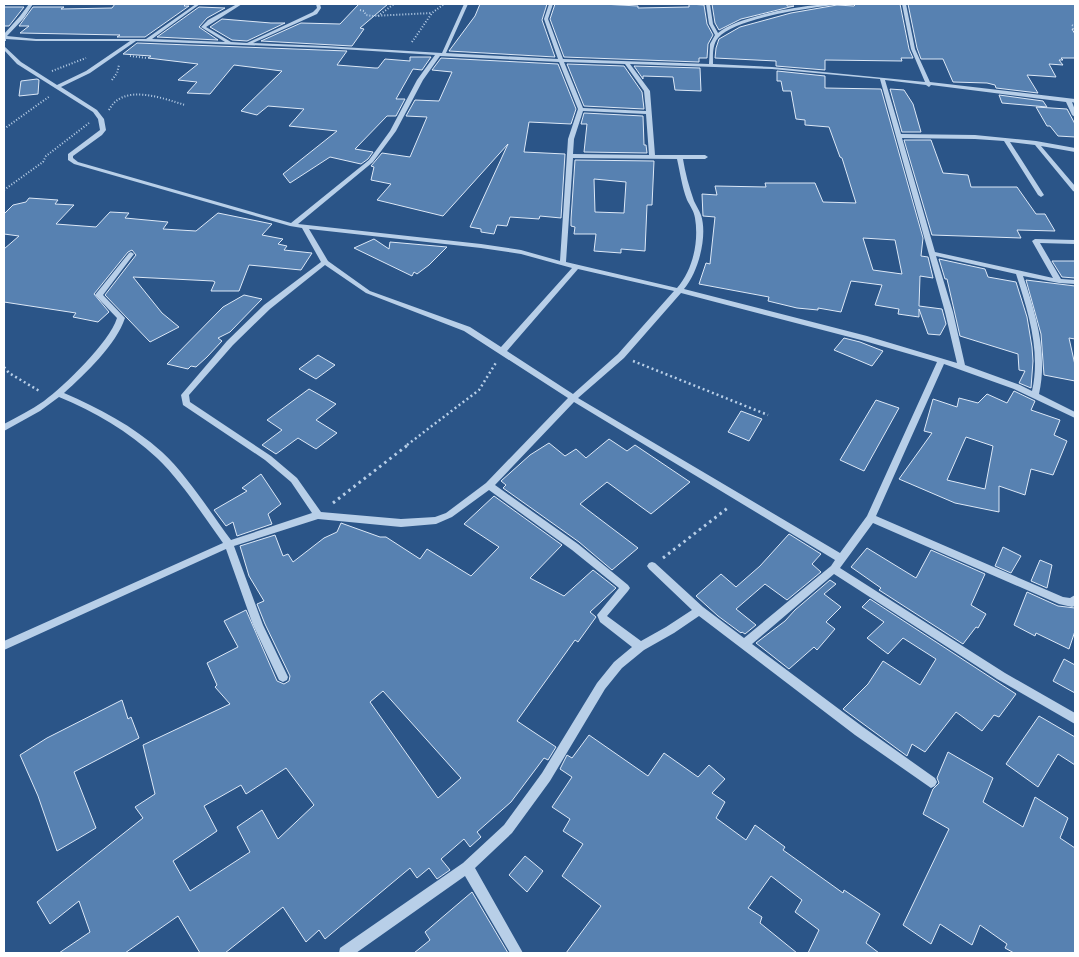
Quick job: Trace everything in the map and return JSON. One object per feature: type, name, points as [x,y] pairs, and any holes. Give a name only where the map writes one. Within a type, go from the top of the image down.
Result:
[{"type":"street","points":[[31,4],[4,37],[4,46],[12,58],[36,75],[90,106],[100,118],[103,130],[70,154],[72,161],[292,225],[521,252],[563,264],[680,290],[864,338],[962,366],[1036,396],[1075,415]]},
{"type":"street","points":[[146,41],[198,4]]},
{"type":"street","points":[[232,44],[203,28],[210,21],[240,4]]},
{"type":"street","points":[[246,44],[315,13],[319,8],[318,4]]},
{"type":"street","points":[[292,225],[371,161],[393,131],[420,80],[442,53],[466,4]]},
{"type":"street","points":[[551,4],[546,19],[581,109],[572,133],[563,264]]},
{"type":"street","points":[[708,4],[712,24],[717,35]]},
{"type":"street","points":[[711,65],[712,44],[717,35],[730,27],[772,15],[834,4]]},
{"type":"street","points":[[904,4],[913,50],[929,85]]},
{"type":"street","points":[[4,37],[36,40],[135,40],[246,44],[406,51],[561,61],[772,68],[882,78],[1075,101]]},
{"type":"street","points":[[59,88],[88,72],[135,40]]},
{"type":"street","points":[[627,64],[647,91],[652,157]]},
{"type":"street","points":[[882,78],[949,312],[962,366]]},
{"type":"street","points":[[1068,100],[1075,115]]},
{"type":"street","points":[[581,109],[648,113]]},
{"type":"street","points":[[898,136],[952,136],[1006,140],[1075,150]]},
{"type":"street","points":[[1006,140],[1041,195]]},
{"type":"street","points":[[1036,143],[1075,190]]},
{"type":"street","points":[[570,156],[705,157]]},
{"type":"street","points":[[4,646],[229,544],[318,515],[401,523],[436,520],[449,515],[489,485],[573,398],[620,356],[680,290],[691,273],[695,260],[698,225],[696,210],[690,200],[680,157]]},
{"type":"street","points":[[305,227],[325,262],[368,292],[467,329],[504,350],[573,398],[842,559]]},
{"type":"street","points":[[1058,281],[1035,240],[1075,242]]},
{"type":"street","points":[[932,252],[1036,278],[1075,282]]},
{"type":"street","points":[[4,428],[40,408],[55,396],[97,354],[118,329],[121,318],[99,295],[131,254]]},
{"type":"street","points":[[318,515],[294,480],[268,458],[186,403],[184,395],[230,343],[267,307],[325,262]]},
{"type":"street","points":[[504,350],[576,267]]},
{"type":"street","points":[[1019,273],[1028,300],[1040,363],[1039,386],[1036,396]]},
{"type":"street","points":[[745,644],[834,569],[871,518],[941,361]]},
{"type":"street","points":[[55,396],[94,409],[130,431],[159,455],[174,471],[229,544],[258,625],[283,677]]},
{"type":"street","points":[[489,485],[575,547],[625,588],[602,615],[604,619],[640,647]]},
{"type":"street","points":[[871,518],[1062,601],[1072,603],[1075,599]]},
{"type":"street","points":[[652,566],[699,610],[859,731],[931,782]]},
{"type":"street","points":[[834,569],[1001,676],[1075,719]]},
{"type":"street","points":[[345,953],[467,867],[508,830],[546,777],[601,686],[618,665],[640,647],[670,630],[699,610]]},
{"type":"street","points":[[467,867],[517,953]]},
{"type":"path","points":[[377,16],[394,4]]},
{"type":"path","points":[[406,51],[432,13],[440,4],[444,4]]},
{"type":"path","points":[[360,10],[364,11],[366,15],[377,16],[432,13]]},
{"type":"path","points":[[1072,24],[1075,27]]},
{"type":"path","points":[[36,75],[84,59],[114,55]]},
{"type":"path","points":[[4,130],[59,88]]},
{"type":"path","points":[[4,190],[43,162],[46,156],[84,126],[106,115],[113,100],[123,96],[145,96],[185,105]]},
{"type":"path","points":[[318,515],[479,390],[504,350]]},
{"type":"path","points":[[620,356],[768,415]]},
{"type":"path","points":[[4,367],[9,373],[55,396]]},
{"type":"path","points":[[652,566],[742,498]]},
{"type":"building","points":[[115,4],[186,4],[184,6],[189,6],[145,37],[20,33],[29,26],[19,26],[33,7],[64,7],[61,9],[112,8]]},
{"type":"building","points":[[359,4],[388,4],[360,28],[364,29],[352,46],[261,41],[301,23],[340,24]]},
{"type":"building","points":[[480,4],[547,4],[542,20],[555,57],[449,51],[475,16]]},
{"type":"building","points":[[555,4],[602,4],[638,6],[638,8],[689,7],[689,4],[704,5],[707,24],[713,35],[708,44],[707,58],[699,58],[699,62],[564,57],[550,19]]},
{"type":"building","points":[[712,4],[787,4],[787,6],[794,6],[741,19],[719,30],[715,23]]},
{"type":"building","points":[[856,4],[900,4],[909,49],[913,58],[901,58],[902,61],[825,60],[825,70],[776,66],[776,61],[715,58],[719,39],[740,27],[791,13],[837,5],[854,6]]},
{"type":"building","points":[[908,4],[1075,4],[1075,29],[1072,29],[1075,34],[1075,58],[1061,58],[1063,60],[1059,60],[1063,65],[1049,64],[1056,77],[1027,75],[1038,93],[996,88],[995,85],[987,83],[953,82],[943,59],[921,59]]},
{"type":"building","points":[[4,7],[24,7],[9,26],[4,26]]},
{"type":"building","points":[[199,7],[225,8],[207,18],[199,27],[218,40],[157,37]]},
{"type":"building","points":[[222,19],[285,23],[247,41],[232,40],[210,27]]},
{"type":"building","points":[[137,43],[347,51],[337,65],[375,68],[378,68],[385,59],[410,61],[410,57],[431,57],[422,70],[413,69],[396,99],[405,99],[396,116],[387,116],[355,149],[373,152],[368,159],[361,164],[330,157],[290,183],[283,174],[337,131],[289,126],[304,109],[268,106],[257,115],[241,111],[282,71],[234,65],[210,94],[187,93],[197,82],[178,80],[198,64],[148,58],[151,56],[123,54]]},
{"type":"building","points":[[441,58],[558,64],[576,109],[571,124],[529,122],[524,152],[565,154],[561,218],[540,216],[539,219],[510,217],[507,226],[497,225],[494,234],[481,232],[481,229],[470,227],[508,144],[443,216],[377,200],[391,184],[371,180],[374,167],[371,166],[382,153],[410,157],[427,117],[406,116],[415,100],[439,101],[452,72],[432,70]]},
{"type":"building","points":[[567,64],[624,66],[642,92],[644,109],[584,106]]},
{"type":"building","points":[[634,66],[700,68],[701,91],[675,90],[673,77],[643,76],[643,79]]},
{"type":"building","points":[[777,71],[825,76],[825,88],[881,89],[923,238],[921,256],[928,257],[933,278],[920,276],[919,306],[942,309],[946,324],[940,335],[928,334],[919,309],[919,317],[898,314],[899,309],[875,305],[882,285],[851,281],[841,312],[818,308],[818,310],[797,308],[768,301],[769,297],[699,284],[706,263],[710,264],[715,217],[703,216],[702,194],[717,195],[715,186],[766,187],[765,183],[815,183],[823,202],[856,203],[842,158],[829,127],[805,125],[805,120],[796,119],[791,91],[783,91],[781,81],[777,81]],"holes":[[[863,238],[895,240],[902,274],[873,270]]]},
{"type":"building","points":[[39,80],[38,94],[19,96],[21,81]]},
{"type":"building","points":[[890,89],[904,90],[913,104],[921,132],[902,132]]},
{"type":"building","points":[[999,95],[1043,101],[1047,107],[1002,103]]},
{"type":"building","points":[[1036,107],[1067,109],[1075,124],[1075,137],[1058,136],[1050,126],[1047,126]]},
{"type":"building","points":[[584,113],[643,116],[644,145],[646,145],[647,153],[584,152],[587,124],[581,124]]},
{"type":"building","points":[[904,140],[931,140],[943,173],[968,175],[971,187],[1017,187],[1036,214],[1045,214],[1055,231],[1017,230],[1021,238],[932,235]]},
{"type":"building","points":[[575,160],[654,161],[652,205],[647,205],[645,251],[621,249],[621,253],[594,251],[596,234],[574,234],[575,227],[571,226]],"holes":[[[594,179],[626,182],[624,213],[595,212]]]},
{"type":"building","points":[[29,198],[58,200],[55,204],[74,205],[56,224],[96,227],[110,212],[129,213],[125,218],[168,222],[163,229],[196,231],[218,213],[272,224],[262,235],[283,239],[278,244],[287,246],[284,250],[312,253],[301,270],[249,265],[239,291],[211,291],[215,282],[213,281],[133,277],[162,313],[179,327],[150,342],[105,295],[136,255],[132,250],[128,252],[94,294],[109,312],[98,322],[73,317],[76,313],[4,302],[4,249],[19,236],[4,234],[4,214],[13,205],[26,202]]},
{"type":"building","points":[[374,239],[389,249],[390,242],[447,247],[429,265],[417,274],[414,272],[412,276],[354,248]]},
{"type":"building","points":[[939,259],[985,269],[988,277],[1016,282],[1027,317],[1032,347],[1031,388],[1019,383],[1025,371],[1019,370],[1018,354],[960,336],[947,279],[945,279]]},
{"type":"building","points":[[1052,261],[1075,261],[1075,278],[1062,277]]},
{"type":"building","points":[[1026,280],[1075,286],[1075,339],[1069,338],[1075,365],[1075,381],[1044,375],[1041,334]]},
{"type":"building","points":[[244,295],[262,299],[230,332],[218,338],[222,341],[196,367],[191,366],[188,369],[167,364],[223,307]]},
{"type":"building","points":[[844,338],[883,351],[872,366],[834,350]]},
{"type":"building","points":[[318,355],[335,365],[316,379],[299,369]]},
{"type":"building","points":[[309,389],[336,404],[316,420],[337,433],[316,449],[298,438],[276,454],[262,445],[282,430],[267,420]]},
{"type":"building","points":[[1014,391],[1035,401],[1031,410],[1060,420],[1054,435],[1067,441],[1053,475],[1031,469],[1025,495],[999,486],[999,512],[955,503],[899,479],[932,433],[924,431],[933,399],[957,407],[959,398],[978,403],[987,394],[1007,403]],"holes":[[[966,437],[993,446],[985,489],[947,480]]]},
{"type":"building","points":[[876,400],[899,408],[864,471],[840,460]]},
{"type":"building","points":[[741,411],[762,419],[749,441],[728,432]]},
{"type":"building","points":[[609,439],[627,451],[635,445],[690,482],[651,514],[607,482],[580,504],[638,548],[612,570],[579,542],[503,488],[506,485],[501,481],[530,455],[549,443],[565,456],[576,449],[586,458]]},
{"type":"building","points":[[261,474],[281,504],[268,514],[272,524],[237,536],[233,522],[226,526],[214,510],[247,491],[242,488]]},
{"type":"building","points":[[494,496],[562,545],[530,578],[564,596],[593,570],[616,588],[590,612],[596,617],[578,642],[575,640],[517,721],[556,747],[548,760],[544,758],[511,802],[477,832],[481,837],[470,847],[464,839],[441,859],[450,870],[437,879],[429,868],[417,878],[410,868],[325,939],[319,930],[306,942],[283,907],[225,953],[200,953],[178,916],[125,953],[59,953],[90,932],[79,901],[50,924],[37,902],[143,818],[135,807],[155,794],[143,745],[230,704],[215,687],[217,685],[207,663],[238,647],[224,621],[246,610],[277,681],[284,684],[289,681],[290,676],[257,604],[264,601],[249,576],[240,546],[275,535],[283,556],[288,554],[293,562],[324,538],[337,532],[341,523],[380,537],[386,537],[420,559],[427,549],[471,576],[499,547],[464,524]],"holes":[[[383,691],[461,778],[438,798],[370,702]],[[286,768],[314,805],[278,839],[262,810],[237,827],[250,852],[190,891],[173,861],[217,831],[204,806],[241,785],[246,794]]]},
{"type":"building","points":[[789,534],[821,554],[812,564],[821,572],[787,600],[765,584],[736,609],[756,625],[745,634],[718,616],[696,596],[721,574],[736,587],[760,566]]},
{"type":"building","points":[[1003,547],[1021,556],[1011,573],[995,566]]},
{"type":"building","points":[[867,548],[916,578],[931,550],[985,574],[971,605],[986,614],[978,628],[976,627],[963,644],[879,590],[881,588],[851,567]]},
{"type":"building","points":[[1040,560],[1052,565],[1047,588],[1031,581]]},
{"type":"building","points":[[830,580],[836,584],[824,594],[841,607],[826,622],[835,629],[817,650],[814,647],[789,669],[756,643],[785,621]]},
{"type":"building","points":[[1027,592],[1058,606],[1075,608],[1075,631],[1069,649],[1036,633],[1035,636],[1014,625]]},
{"type":"building","points":[[870,599],[1016,694],[999,717],[994,715],[982,731],[956,712],[925,752],[912,744],[907,756],[843,709],[868,684],[883,661],[920,685],[936,659],[903,638],[888,654],[867,638],[884,622],[862,607]]},
{"type":"building","points":[[1064,659],[1075,665],[1075,693],[1053,681]]},
{"type":"building","points":[[122,700],[128,719],[131,717],[139,738],[74,772],[96,828],[57,851],[38,796],[20,755],[47,738]]},
{"type":"building","points":[[1039,716],[1075,737],[1075,765],[1058,754],[1038,787],[1006,764]]},
{"type":"building","points":[[589,735],[648,776],[664,753],[698,777],[709,765],[725,779],[712,793],[725,802],[716,818],[746,840],[755,825],[785,847],[783,850],[843,893],[844,890],[880,914],[866,943],[879,953],[808,953],[819,930],[795,912],[802,900],[771,876],[748,908],[762,917],[760,923],[797,953],[566,953],[601,906],[562,876],[583,844],[563,831],[570,819],[552,807],[572,777],[560,769],[567,755],[572,758]]},
{"type":"building","points":[[948,752],[993,778],[983,802],[1023,827],[1035,797],[1068,818],[1060,838],[1075,848],[1075,953],[1014,953],[1005,948],[1007,944],[980,925],[972,945],[940,924],[931,944],[903,925],[949,829],[923,814],[933,789],[939,783],[937,778]]},
{"type":"building","points":[[525,856],[543,871],[527,892],[509,875]]},
{"type":"building","points":[[472,892],[508,953],[414,953],[430,940],[425,932]]}]
